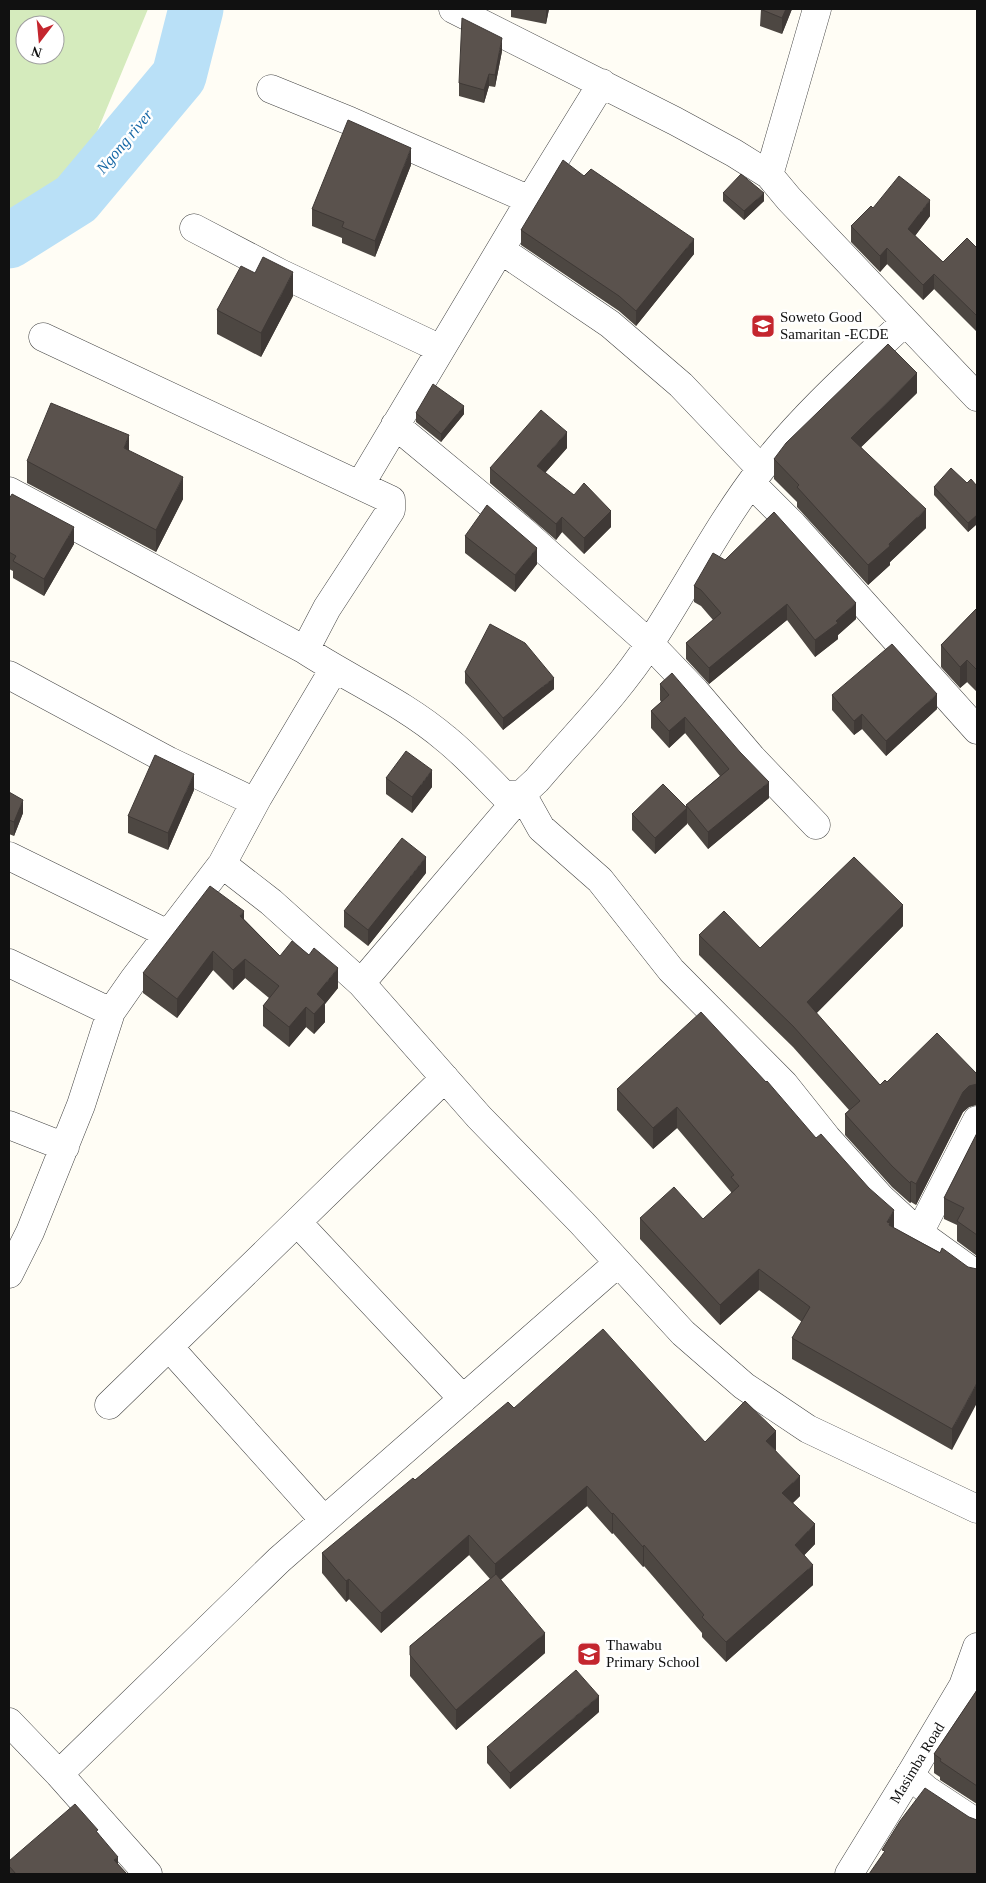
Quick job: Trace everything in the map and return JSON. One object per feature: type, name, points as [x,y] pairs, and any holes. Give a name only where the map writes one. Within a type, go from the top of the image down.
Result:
[{"type":"street","points":[[453,9],[734,153],[769,175],[789,199],[977,397]]},
{"type":"street","points":[[769,175],[817,9]]},
{"type":"street","points":[[360,485],[530,200],[602,84]]},
{"type":"street","points":[[271,89],[350,121],[530,200]]},
{"type":"street","points":[[194,228],[280,273],[441,349]]},
{"type":"street","points":[[501,250],[610,324],[681,385],[756,476],[793,525],[977,730]]},
{"type":"street","points":[[361,983],[522,794],[537,780],[626,678],[650,644],[756,476],[822,400],[906,322]]},
{"type":"street","points":[[43,337],[391,500],[391,510],[327,608],[305,650]]},
{"type":"street","points":[[396,425],[523,531],[650,644],[695,691],[752,758],[816,825]]},
{"type":"street","points":[[9,491],[305,650],[334,669],[383,695],[446,739],[504,795],[522,794]]},
{"type":"street","points":[[9,1274],[30,1232],[65,1147],[81,1105],[111,1012],[222,864],[255,802],[334,669]]},
{"type":"street","points":[[9,675],[169,761],[255,802]]},
{"type":"street","points":[[522,794],[541,828],[600,880],[671,970],[784,1084],[826,1138],[881,1198],[919,1233],[977,1275]]},
{"type":"street","points":[[9,856],[168,934]]},
{"type":"street","points":[[222,864],[271,902],[361,983],[479,1117],[683,1333],[752,1392],[808,1429],[977,1509]]},
{"type":"street","points":[[9,962],[111,1012]]},
{"type":"street","points":[[109,1405],[444,1078]]},
{"type":"street","points":[[919,1233],[977,1120]]},
{"type":"street","points":[[9,1125],[65,1147]]},
{"type":"street","points":[[297,1222],[463,1398]]},
{"type":"street","points":[[59,1774],[279,1560],[618,1263]]},
{"type":"street","points":[[169,1347],[324,1520]]},
{"type":"street","name":"Masimba Road","points":[[848,1874],[963,1686],[977,1647]]},
{"type":"street","points":[[9,1722],[59,1774],[148,1874]]},
{"type":"street","points":[[910,1775],[927,1790],[977,1823]]},
{"type":"green space","points":[[9,9],[148,9],[63,214],[9,251]]},
{"type":"building","points":[[760,9],[786,9],[782,18]]},
{"type":"building","points":[[462,18],[502,38],[495,75],[489,74],[484,90],[459,83]]},
{"type":"building","points":[[348,120],[411,148],[375,241],[342,227],[344,222],[312,209]]},
{"type":"building","points":[[563,160],[584,176],[591,169],[694,239],[636,311],[619,296],[521,230]]},
{"type":"building","points":[[741,174],[764,193],[744,211],[723,193]]},
{"type":"building","points":[[899,176],[930,200],[908,229],[943,262],[967,238],[977,248],[977,316],[934,274],[923,285],[887,248],[880,256],[851,226],[871,206],[873,208]]},
{"type":"building","points":[[263,257],[293,272],[261,333],[217,310],[241,266],[255,273]]},
{"type":"building","points":[[888,344],[917,373],[851,438],[926,509],[889,544],[890,546],[868,565],[774,459],[786,443]]},
{"type":"building","points":[[433,384],[464,406],[441,434],[416,413]]},
{"type":"building","points":[[51,403],[129,435],[124,448],[183,477],[156,530],[27,461]]},
{"type":"building","points":[[541,410],[567,432],[537,466],[574,495],[584,483],[611,511],[584,538],[562,517],[556,524],[490,468]]},
{"type":"building","points":[[951,468],[967,483],[971,479],[977,486],[977,515],[968,523],[934,487]]},
{"type":"building","points":[[12,494],[74,527],[44,579],[13,561],[16,556],[9,552],[9,499]]},
{"type":"building","points":[[487,505],[537,548],[515,575],[465,536]]},
{"type":"building","points":[[774,512],[856,603],[836,621],[838,623],[815,640],[787,604],[709,668],[686,643],[721,613],[701,590],[694,586],[713,553],[725,560]]},
{"type":"building","points":[[977,608],[977,670],[967,660],[960,667],[941,645]]},
{"type":"building","points":[[490,624],[525,643],[554,678],[503,718],[465,672]]},
{"type":"building","points":[[892,644],[937,694],[886,741],[862,714],[854,721],[832,695]]},
{"type":"building","points":[[672,673],[740,752],[769,782],[708,832],[686,805],[729,769],[685,717],[669,731],[651,711],[669,695],[660,684]]},
{"type":"building","points":[[406,751],[432,770],[412,797],[386,778]]},
{"type":"building","points":[[155,755],[194,774],[168,833],[128,816]]},
{"type":"building","points":[[663,784],[687,808],[655,838],[632,814]]},
{"type":"building","points":[[9,792],[23,800],[14,822],[9,820]]},
{"type":"building","points":[[402,838],[426,857],[368,930],[344,911]]},
{"type":"building","points":[[854,857],[903,905],[807,1002],[880,1085],[885,1080],[887,1082],[937,1033],[977,1074],[977,1084],[969,1086],[963,1092],[916,1184],[911,1181],[910,1183],[892,1166],[845,1114],[860,1101],[793,1026],[699,935],[724,911],[760,948]]},
{"type":"building","points":[[210,886],[244,911],[240,916],[280,956],[292,941],[309,955],[314,948],[338,968],[317,994],[325,1002],[314,1014],[306,1007],[289,1027],[263,1006],[279,986],[245,959],[233,970],[213,951],[177,999],[143,973]]},
{"type":"building","points":[[701,1012],[767,1081],[816,1138],[821,1134],[869,1188],[894,1210],[887,1222],[890,1223],[889,1225],[940,1253],[942,1248],[968,1267],[977,1269],[977,1383],[952,1429],[792,1338],[810,1307],[759,1269],[720,1305],[640,1218],[674,1187],[703,1219],[739,1186],[731,1177],[734,1175],[677,1107],[653,1128],[617,1089]]},
{"type":"building","points":[[977,1133],[977,1235],[957,1221],[964,1208],[944,1198]]},
{"type":"building","points":[[603,1329],[705,1442],[745,1401],[776,1431],[766,1441],[800,1476],[782,1493],[815,1524],[795,1545],[813,1565],[726,1642],[702,1617],[704,1615],[644,1545],[643,1547],[587,1486],[495,1564],[469,1535],[381,1613],[349,1579],[346,1581],[322,1553],[413,1478],[415,1480],[508,1402],[514,1408]]},
{"type":"building","points":[[496,1574],[545,1633],[456,1710],[410,1655],[410,1646]]},
{"type":"building","points":[[576,1670],[599,1696],[510,1773],[487,1747]]},
{"type":"building","points":[[977,1690],[977,1786],[940,1761],[941,1759],[934,1754]]},
{"type":"building","points":[[925,1788],[969,1817],[977,1820],[977,1874],[869,1874],[885,1851],[882,1850],[900,1821]]},
{"type":"building","points":[[75,1804],[98,1830],[96,1831],[118,1857],[114,1860],[127,1874],[16,1874],[9,1866],[9,1861]]},
{"type":"waterway","name":"Ngong river","points":[[9,241],[76,199],[179,76],[196,9]]},
{"type":"place","name":"Soweto Good Samaritan -ECDE","points":[[763,326]]},
{"type":"place","name":"Thawabu Primary School","points":[[589,1654]]}]
